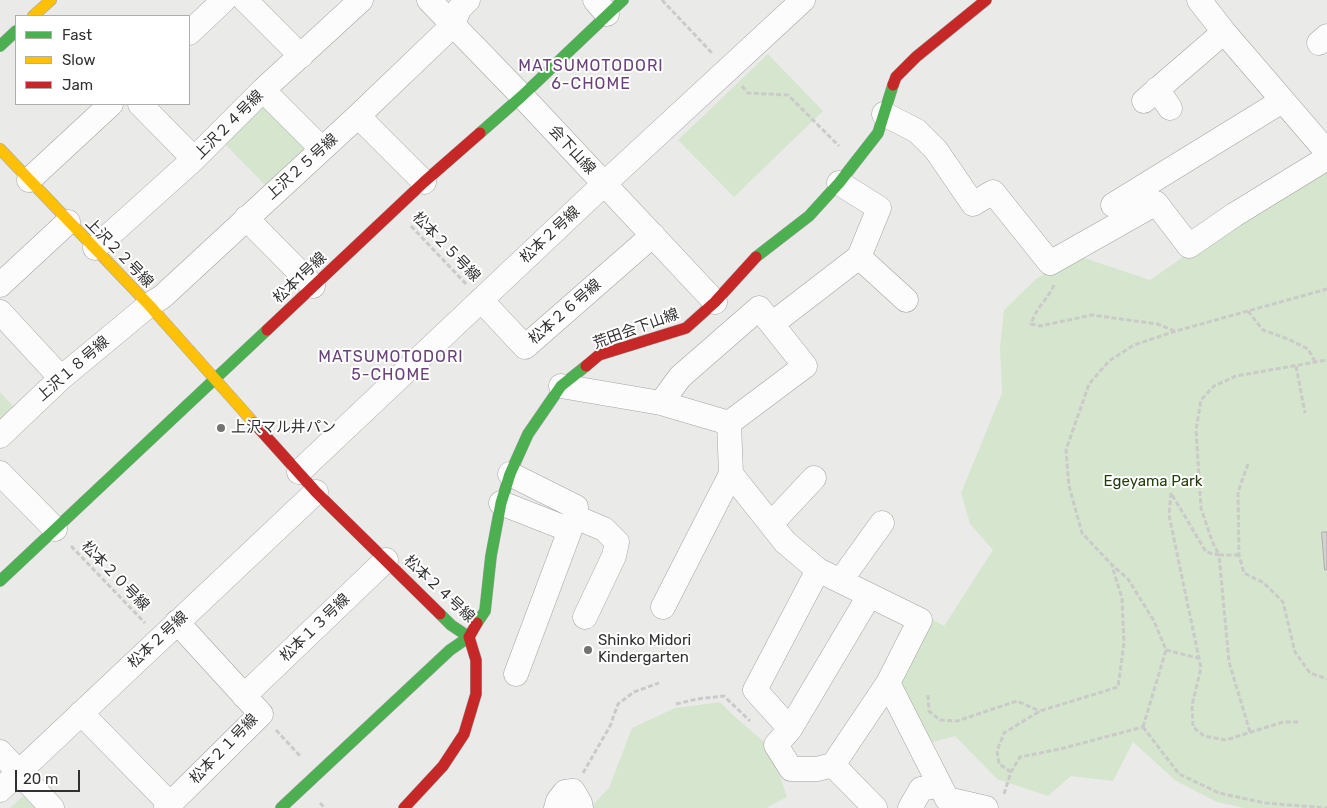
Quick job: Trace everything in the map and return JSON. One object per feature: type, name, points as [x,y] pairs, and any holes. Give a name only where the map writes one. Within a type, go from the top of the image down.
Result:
[{"type":"street","points":[[34,15],[51,0]]},
{"type":"street","points":[[190,31],[224,0]]},
{"type":"street","points":[[245,0],[301,56]]},
{"type":"street","name":"上沢２４号線","points":[[95,248],[194,159],[263,90],[361,0]]},
{"type":"street","name":"会下山線","points":[[429,0],[522,96],[715,302]]},
{"type":"street","points":[[453,26],[459,9],[468,0]]},
{"type":"street","name":"松本２号線","points":[[299,472],[604,184],[803,0]]},
{"type":"street","points":[[1199,0],[1282,101],[1327,152]]},
{"type":"street","name":"荒田会下山線","points":[[468,637],[485,611],[491,556],[501,503],[510,474],[528,434],[562,386],[599,355],[686,328],[715,302],[753,259],[809,216],[839,183],[878,133],[896,77],[916,56],[985,1]]},
{"type":"street","name":"松本1号線","points":[[0,581],[424,182],[522,96],[608,5]]},
{"type":"street","name":"上沢２５号線","points":[[148,305],[162,297],[453,26]]},
{"type":"street","points":[[0,46],[15,32]]},
{"type":"street","points":[[1157,100],[1224,32]]},
{"type":"street","points":[[263,90],[322,149]]},
{"type":"street","points":[[1113,205],[1282,101]]},
{"type":"street","points":[[29,180],[110,105]]},
{"type":"street","points":[[141,105],[194,159]]},
{"type":"street","points":[[884,114],[917,131],[924,137],[936,150],[973,204],[993,192],[1050,263],[1156,203],[1189,246],[1234,215],[1327,158]]},
{"type":"street","points":[[358,116],[424,182]]},
{"type":"street","name":"上沢２２号線","points":[[0,149],[215,378]]},
{"type":"street","points":[[772,324],[859,257],[879,208],[839,183]]},
{"type":"street","points":[[246,218],[313,286]]},
{"type":"street","points":[[0,285],[68,222]]},
{"type":"street","name":"松本２６号線","points":[[481,300],[525,347],[653,235]]},
{"type":"street","points":[[859,257],[906,300]]},
{"type":"street","name":"上沢１８号線","points":[[0,436],[62,378],[148,305]]},
{"type":"street","points":[[661,403],[680,377],[759,308],[805,366],[729,423]]},
{"type":"street","points":[[0,312],[62,378]]},
{"type":"street","name":"松本２４号線","points":[[215,378],[316,492],[451,625],[468,637],[450,650],[281,808]]},
{"type":"street","points":[[562,386],[661,403],[729,423]]},
{"type":"street","points":[[663,607],[731,474],[729,423]]},
{"type":"street","points":[[0,473],[55,529]]},
{"type":"street","points":[[510,474],[576,507],[573,524],[516,674]]},
{"type":"street","points":[[731,474],[785,542],[818,570],[920,620],[888,683],[833,765],[817,769],[791,769],[783,737],[755,690],[818,570]]},
{"type":"street","points":[[771,524],[814,478]]},
{"type":"street","name":"松本２号線","points":[[0,790],[316,492]]},
{"type":"street","points":[[501,503],[573,524],[604,529],[617,542],[614,556],[585,617]]},
{"type":"street","points":[[841,580],[882,522]]},
{"type":"street","name":"松本１３号線","points":[[244,696],[386,560]]},
{"type":"street","points":[[783,737],[869,596]]},
{"type":"street","name":"松本２１号線","points":[[168,806],[261,714],[177,622]]},
{"type":"street","points":[[404,808],[443,766],[464,734],[476,694],[476,660],[468,637]]},
{"type":"street","points":[[888,683],[946,797]]},
{"type":"street","points":[[81,713],[168,806]]},
{"type":"street","points":[[0,752],[52,808]]},
{"type":"street","points":[[833,765],[875,808]]},
{"type":"street","points":[[910,808],[921,789],[946,797],[994,804]]},
{"type":"street","points":[[556,808],[558,801],[565,792],[577,799]]},
{"type":"path","points":[[662,0],[728,69],[748,93],[788,95],[855,162]]},
{"type":"path","name":"松本２５号線","points":[[395,209],[481,300]]},
{"type":"path","points":[[1050,263],[1055,282],[1050,296],[1033,316],[1031,324],[1040,326],[1092,315],[1157,324],[1176,331]]},
{"type":"path","points":[[1143,727],[1166,650],[1154,621],[1128,579],[1082,533],[1069,486],[1066,450],[1089,384],[1109,361],[1134,345],[1176,331],[1327,289]]},
{"type":"path","points":[[1248,311],[1263,330],[1308,349],[1315,362]]},
{"type":"path","points":[[1250,732],[1229,662],[1219,555],[1212,541],[1201,508],[1196,430],[1201,400],[1214,386],[1236,376],[1327,360]]},
{"type":"path","points":[[1296,366],[1305,413]]},
{"type":"path","points":[[1248,464],[1238,492],[1238,555],[1244,572],[1264,583],[1283,602],[1295,652],[1310,673],[1327,679]]},
{"type":"path","points":[[1238,555],[1219,555],[1206,552],[1171,493],[1169,515],[1201,668],[1192,705],[1193,727],[1204,736],[1226,740],[1283,722],[1299,722]]},
{"type":"path","name":"松本２０号線","points":[[55,529],[159,638]]},
{"type":"path","points":[[1011,772],[999,764],[997,751],[1004,733],[1040,711],[1118,687],[1124,643],[1122,598],[1112,565]]},
{"type":"path","points":[[1166,650],[1198,658]]},
{"type":"path","points":[[577,799],[618,704],[634,692],[659,683]]},
{"type":"path","points":[[928,695],[929,711],[940,720],[957,721],[1017,701],[1040,711]]},
{"type":"path","points":[[676,704],[724,696],[783,737]]},
{"type":"path","points":[[261,714],[316,774]]},
{"type":"path","points":[[994,804],[1020,757],[1060,749],[1143,727]]},
{"type":"path","points":[[1143,727],[1180,774],[1219,793],[1265,803],[1327,808]]},
{"type":"green space","points":[[768,54],[823,111],[734,197],[678,140]]},
{"type":"green space","points":[[265,105],[304,149],[305,155],[269,189],[224,143]]},
{"type":"green space","name":"Egeyama Park","points":[[1327,164],[1327,808],[1244,808],[1217,802],[1176,781],[1133,742],[1113,781],[1071,776],[1048,796],[997,779],[955,736],[926,744],[895,678],[928,617],[944,626],[993,550],[970,524],[961,493],[1002,393],[1000,347],[1004,310],[1036,279],[1075,255],[1150,280],[1238,219]]},
{"type":"green space","points":[[0,392],[16,409],[0,424]]},
{"type":"green space","points":[[720,702],[770,747],[787,797],[766,808],[590,808],[609,788],[632,728],[675,708]]},
{"type":"green space","points":[[23,796],[35,808],[10,808]]},
{"type":"building","points":[[1322,532],[1327,532],[1327,570],[1325,570]]},
{"type":"traffic: fast","points":[[480,133],[522,96],[623,0]]},
{"type":"traffic: fast","points":[[0,46],[15,32]]},
{"type":"traffic: fast","points":[[756,257],[809,216],[839,183],[878,133],[893,85]]},
{"type":"traffic: fast","points":[[0,581],[267,330]]},
{"type":"traffic: fast","points":[[477,623],[485,611],[491,556],[501,503],[510,474],[528,434],[561,386],[586,366]]},
{"type":"traffic: fast","points":[[281,808],[450,650],[469,637],[451,625],[440,614]]},
{"type":"traffic: slow","points":[[34,15],[51,0]]},
{"type":"traffic: slow","points":[[0,149],[149,305],[254,423]]},
{"type":"traffic: jam","points":[[893,85],[896,77],[916,57],[986,0]]},
{"type":"traffic: jam","points":[[267,330],[424,182],[480,133]]},
{"type":"traffic: jam","points":[[586,366],[599,355],[686,328],[715,302],[756,257]]},
{"type":"traffic: jam","points":[[254,423],[316,492],[440,614]]},
{"type":"traffic: jam","points":[[404,808],[443,766],[464,734],[476,694],[476,660],[469,637],[477,623]]},
{"type":"place","name":"上沢マル井パン","points":[[221,428]]},
{"type":"place","name":"Shinko Midori Kindergarten","points":[[588,650]]},
{"type":"district","name":"MATSUMOTODORI 6-CHOME","points":[[591,75]]},
{"type":"district","name":"MATSUMOTODORI 5-CHOME","points":[[391,366]]}]
